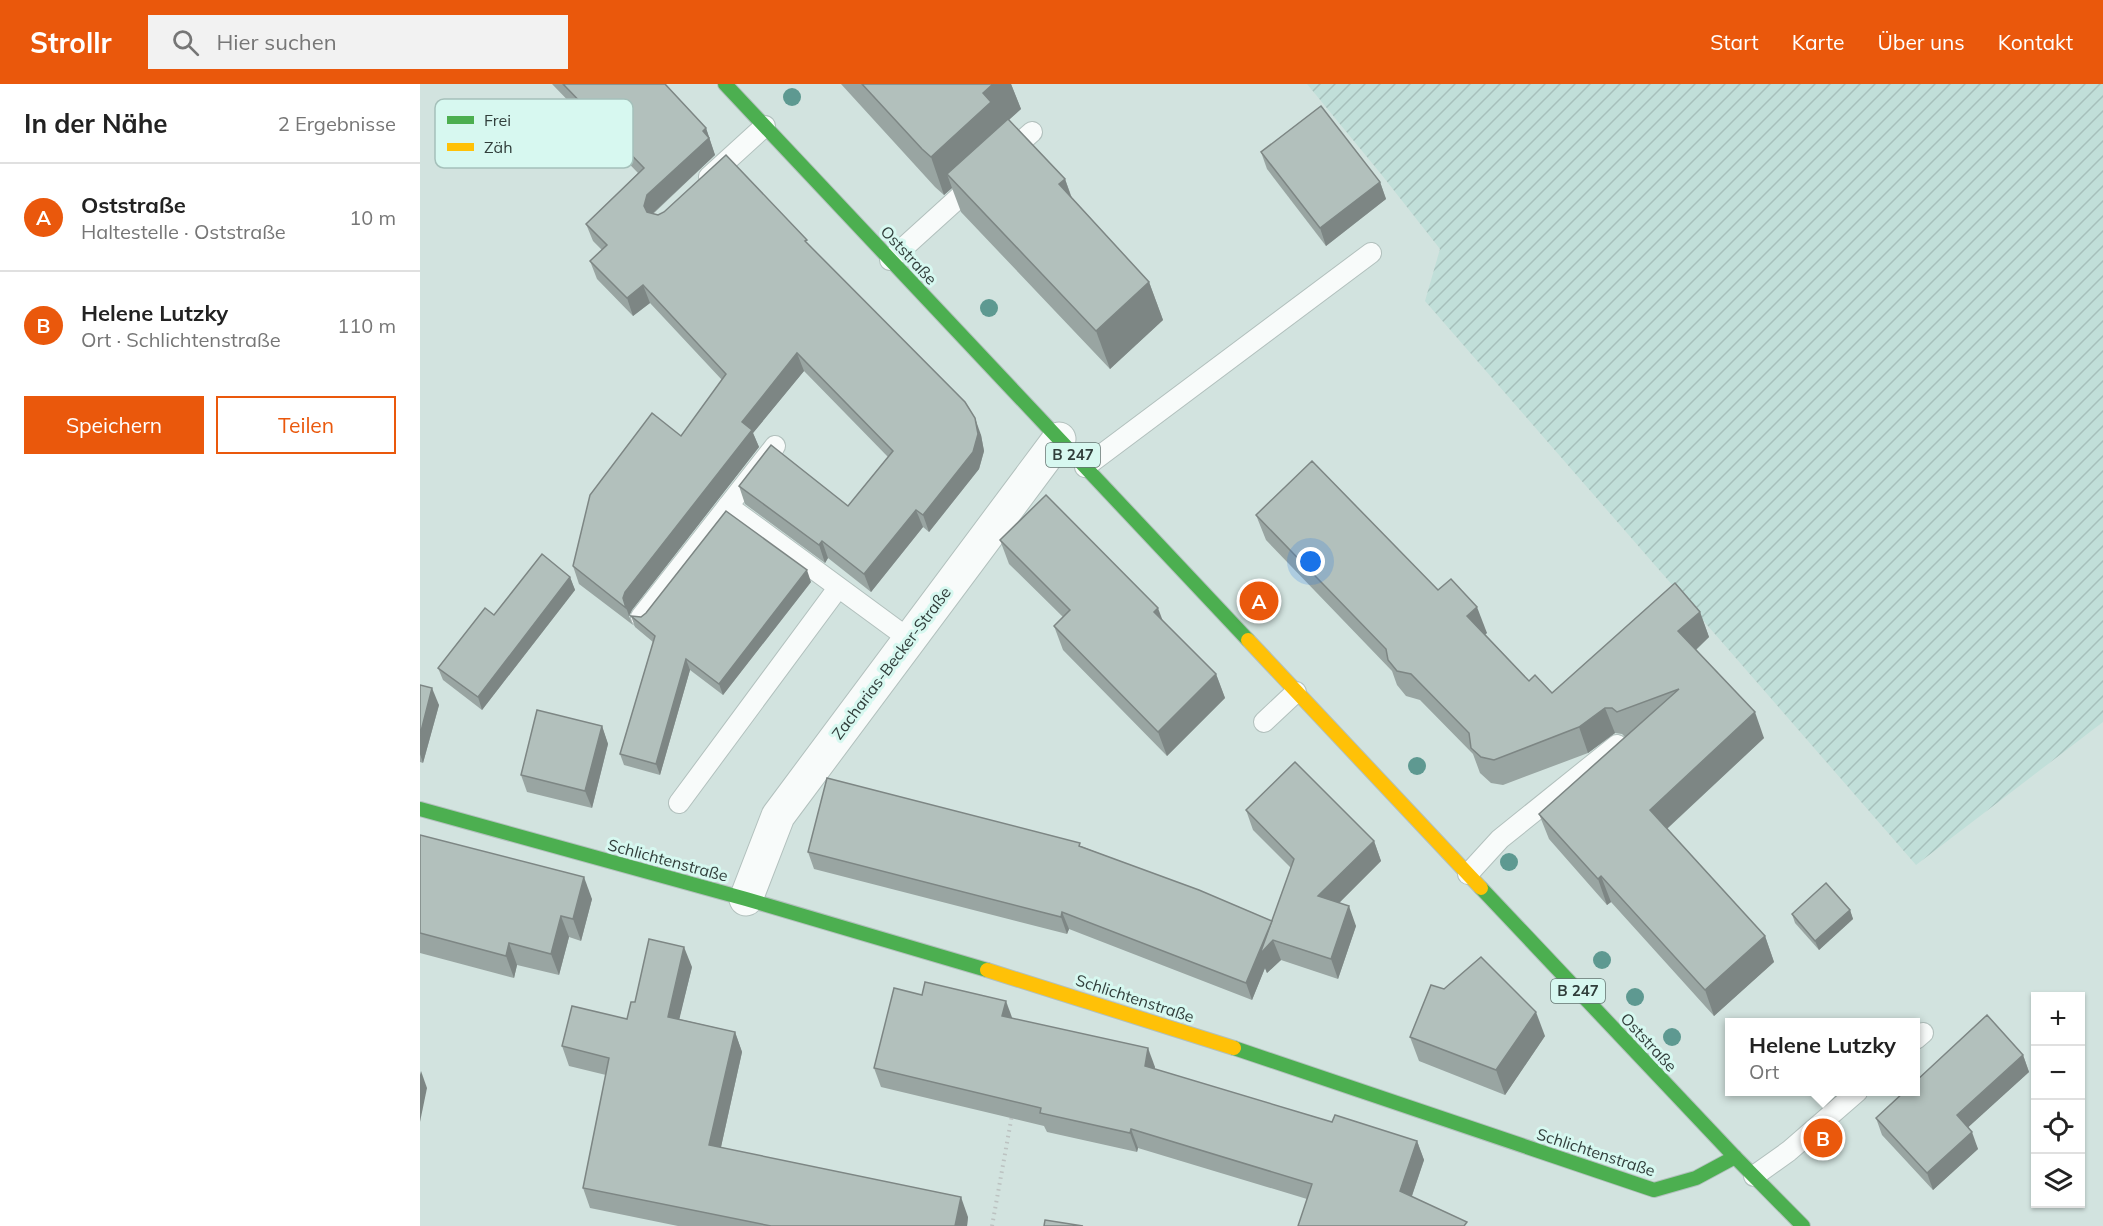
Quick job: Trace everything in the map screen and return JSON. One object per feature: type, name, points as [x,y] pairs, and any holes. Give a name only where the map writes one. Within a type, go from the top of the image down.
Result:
[{"type":"main road","name":"Oststraße","points":[[725,84],[1735,1157]]},
{"type":"main road","name":"Schlichtenstraße","points":[[420,809],[746,898],[1036,985],[1199,1036],[1654,1190],[1687,1183],[1711,1173],[1735,1157]]},
{"type":"main road","name":"B 247","points":[[1735,1157],[1803,1226]]},
{"type":"street","name":"Zacharias-Becker-Straße","points":[[746,898],[778,816],[1059,439]]},
{"type":"lane","points":[[696,189],[765,126]]},
{"type":"lane","points":[[890,260],[1032,132]]},
{"type":"lane","points":[[1085,467],[1371,253]]},
{"type":"lane","points":[[641,617],[775,446]]},
{"type":"lane","points":[[728,506],[909,639]]},
{"type":"lane","points":[[679,803],[838,588]]},
{"type":"lane","points":[[1264,722],[1296,692]]},
{"type":"lane","points":[[1468,874],[1500,839],[1617,745]]},
{"type":"lane","points":[[1754,1176],[1790,1151],[1852,1096]]},
{"type":"path","points":[[992,1226],[1013,1109]]},
{"type":"shaded area","points":[[1307,84],[2103,84],[2103,722],[1916,865],[1425,301],[1440,249]]},
{"type":"building","points":[[563,84],[665,84],[706,128],[703,131],[709,138],[647,195],[644,206],[647,212],[658,215],[664,212],[726,155],[807,240],[805,241],[965,402],[975,418],[978,434],[973,452],[923,515],[916,510],[864,574],[822,541],[819,545],[739,486],[771,445],[848,506],[893,451],[797,353],[742,422],[752,430],[625,592],[623,598],[626,608],[573,566],[590,495],[652,413],[681,436],[726,374],[643,285],[627,298],[590,261],[607,245],[586,224],[644,168],[633,157],[633,99],[577,99]]},
{"type":"building","points":[[862,84],[993,84],[983,93],[991,102],[931,157]]},
{"type":"building","points":[[1321,106],[1380,182],[1320,228],[1261,152]]},
{"type":"building","points":[[1008,119],[1065,179],[1059,184],[1149,282],[1096,331],[947,174]]},
{"type":"building","points":[[1312,461],[1438,590],[1451,579],[1477,607],[1467,616],[1529,681],[1535,675],[1552,693],[1675,583],[1700,612],[1678,631],[1755,712],[1650,810],[1765,936],[1705,990],[1601,876],[1598,879],[1539,814],[1679,689],[1617,712],[1612,708],[1605,708],[1579,727],[1494,760],[1481,757],[1471,748],[1469,733],[1411,674],[1397,671],[1388,660],[1386,649],[1256,515]]},
{"type":"building","points":[[1046,495],[1158,608],[1154,612],[1216,674],[1158,732],[1054,626],[1070,610],[1000,540]]},
{"type":"building","points":[[726,511],[807,570],[719,684],[686,659],[656,764],[620,754],[655,636],[631,616],[641,617],[646,613]]},
{"type":"building","points":[[542,554],[570,577],[478,697],[438,668],[485,608],[494,615]]},
{"type":"building","points":[[420,685],[432,688],[420,735]]},
{"type":"building","points":[[537,710],[602,726],[585,791],[521,775]]},
{"type":"building","points":[[1295,762],[1374,841],[1318,896],[1349,906],[1331,959],[1273,940],[1260,954],[1294,859],[1246,810]]},
{"type":"building","points":[[827,778],[1080,843],[1079,846],[1199,890],[1272,921],[1246,983],[1062,912],[1061,917],[808,852]]},
{"type":"building","points":[[420,835],[584,877],[573,919],[561,916],[551,954],[509,943],[506,956],[420,933]]},
{"type":"building","points":[[1826,883],[1850,910],[1815,941],[1792,914]]},
{"type":"building","points":[[649,939],[684,947],[668,1017],[735,1032],[709,1145],[961,1197],[955,1226],[771,1226],[583,1188],[609,1058],[562,1046],[572,1006],[627,1019],[631,1002],[635,1002]]},
{"type":"building","points":[[1481,957],[1536,1012],[1496,1070],[1410,1037],[1431,985],[1444,989]]},
{"type":"building","points":[[925,982],[1006,1001],[1002,1016],[1148,1048],[1145,1066],[1332,1122],[1335,1115],[1417,1141],[1400,1191],[1467,1222],[1464,1226],[1298,1226],[1312,1184],[1131,1129],[1130,1133],[1040,1113],[1041,1108],[874,1068],[894,988],[922,995]]},
{"type":"building","points":[[1987,1015],[2023,1055],[1957,1115],[1972,1132],[1927,1173],[1876,1118],[1900,1096],[1920,1096],[1920,1077]]},
{"type":"building","points":[[1045,1220],[1083,1226],[1044,1226]]},
{"type":"traffic: fast","points":[[725,84],[1248,640]]},
{"type":"traffic: fast","points":[[420,809],[746,899],[987,970]]},
{"type":"traffic: fast","points":[[1481,888],[1803,1226]]},
{"type":"traffic: fast","points":[[1234,1048],[1654,1190],[1696,1178],[1735,1157]]},
{"type":"traffic: slow","points":[[1248,640],[1481,888]]},
{"type":"traffic: slow","points":[[987,970],[1234,1048]]},
{"type":"place","name":"Oststraße","points":[[1259,601]]},
{"type":"place","name":"Helene Lutzky","points":[[1823,1138]]}]
